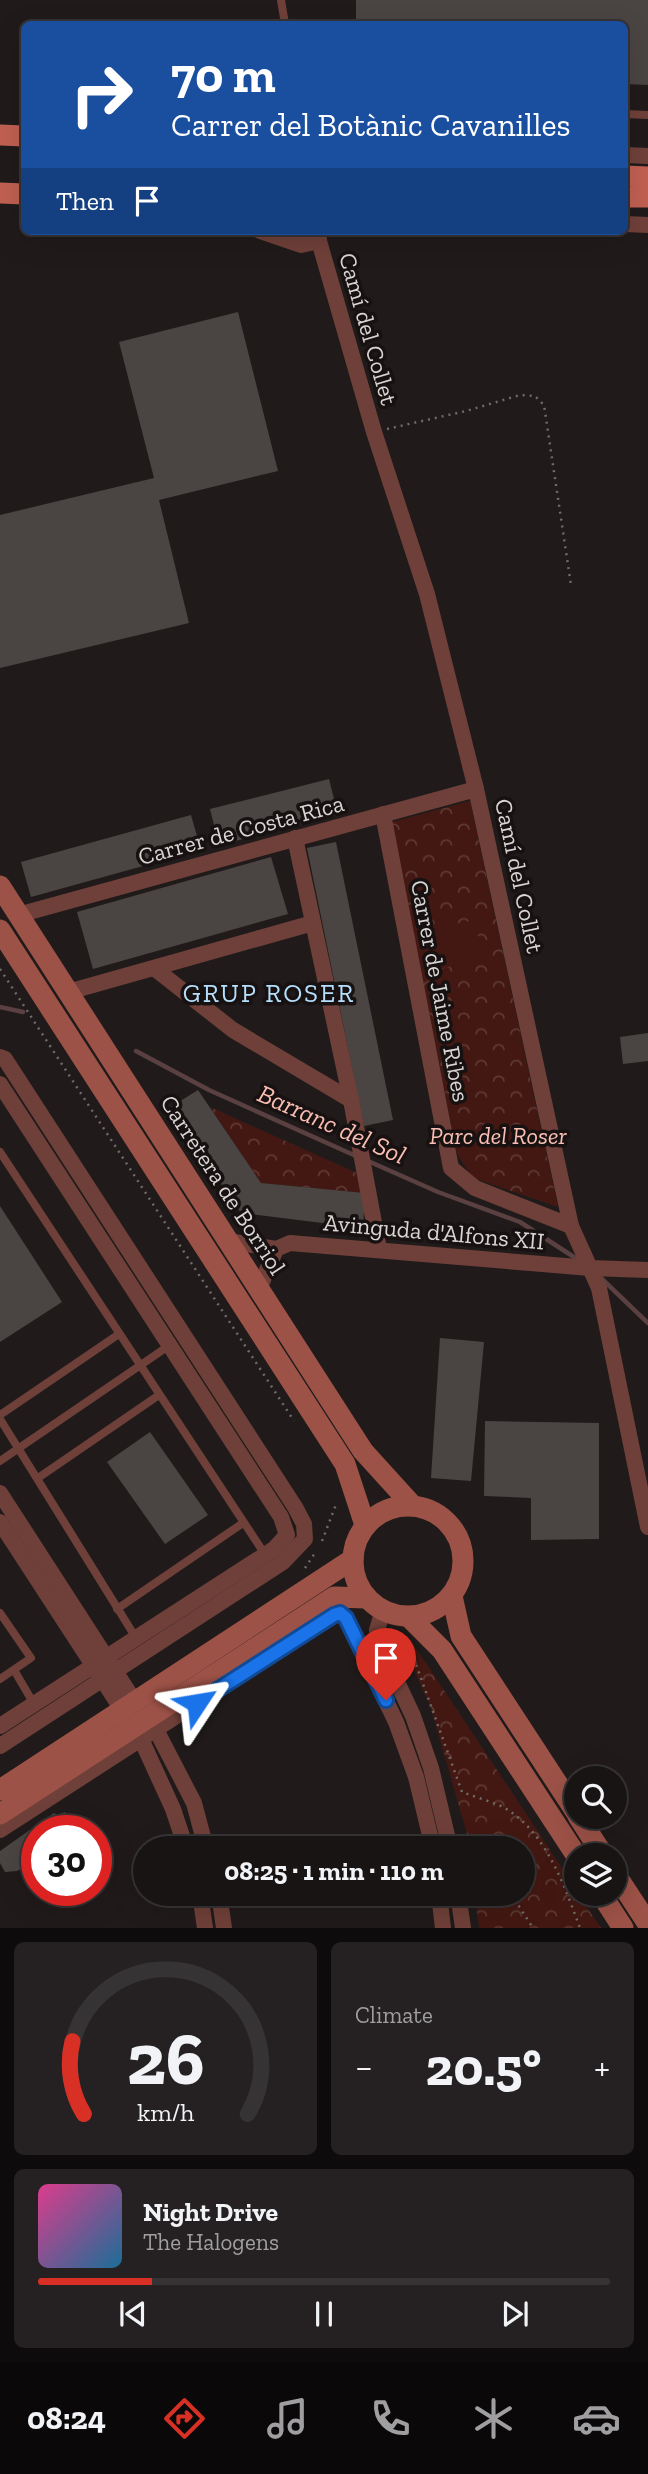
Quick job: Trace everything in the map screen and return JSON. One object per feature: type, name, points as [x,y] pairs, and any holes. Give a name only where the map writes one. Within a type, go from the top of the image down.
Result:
[{"type":"main road","points":[[0,135],[21,136]]},
{"type":"main road","points":[[628,176],[648,177]]},
{"type":"main road","points":[[0,193],[21,194]]},
{"type":"main road","points":[[628,197],[648,197]]},
{"type":"main road","name":"Carretera de Borriol","points":[[0,886],[363,1451],[412,1505]]},
{"type":"main road","name":"Carretera de Borriol","points":[[0,930],[6,946],[345,1464],[365,1525]]},
{"type":"main road","points":[[375,1604],[356,1580],[353,1559],[356,1541],[365,1525],[386,1510],[412,1505],[440,1515],[460,1538],[464,1568],[452,1596],[433,1611],[410,1617]]},
{"type":"main road","points":[[0,1790],[139,1721],[302,1593],[353,1559]]},
{"type":"main road","points":[[452,1596],[461,1636],[564,1794]]},
{"type":"main road","points":[[0,1814],[139,1721],[334,1597],[375,1604],[410,1617],[442,1650],[568,1843]]},
{"type":"main road","points":[[627,1892],[648,1924]]},
{"type":"main road","points":[[609,1906],[623,1928]]},
{"type":"street","points":[[628,155],[648,156]]},
{"type":"street","points":[[628,224],[648,225]]},
{"type":"street","points":[[271,235],[300,245],[319,236]]},
{"type":"street","name":"Camí del Collet","points":[[319,236],[374,432],[427,594],[476,789],[571,1226],[599,1287],[648,1527]]},
{"type":"street","name":"Carrer de Costa Rica","points":[[19,915],[476,789]]},
{"type":"street","name":"Carrer de Jaime Ribes","points":[[383,814],[451,1168],[475,1188],[571,1226]]},
{"type":"street","points":[[295,838],[351,1100],[379,1249]]},
{"type":"street","points":[[68,992],[313,923]]},
{"type":"street","points":[[154,968],[233,1030],[351,1100]]},
{"type":"street","points":[[0,1057],[5,1059],[304,1524],[305,1539],[296,1551],[274,1569],[144,1653],[104,1668],[34,1704],[0,1726]]},
{"type":"street","points":[[318,1079],[345,1078]]},
{"type":"street","points":[[0,1084],[281,1517],[288,1535],[264,1555],[136,1638],[43,1718],[0,1746]]},
{"type":"street","name":"Avinguda d'Alfons XII","points":[[229,1241],[276,1249],[290,1243],[590,1268],[648,1270]]},
{"type":"street","points":[[259,1289],[276,1249]]},
{"type":"street","points":[[0,1493],[104,1668]]},
{"type":"street","points":[[0,1522],[104,1668],[194,1803],[203,1836]]},
{"type":"street","points":[[375,1604],[382,1650],[414,1716],[431,1768],[447,1836]]},
{"type":"street","points":[[0,1830],[139,1721],[340,1613],[346,1618],[396,1722],[415,1777],[430,1836]]},
{"type":"street","points":[[139,1721],[182,1836]]},
{"type":"street","points":[[202,1906],[205,1928]]},
{"type":"street","points":[[221,1906],[224,1928]]},
{"type":"street","points":[[440,1906],[443,1928]]},
{"type":"street","points":[[459,1906],[463,1928]]},
{"type":"lane","points":[[281,0],[284,21]]},
{"type":"lane","points":[[628,114],[648,115]]},
{"type":"lane","points":[[0,1152],[274,1569]]},
{"type":"lane","points":[[119,1334],[0,1417],[144,1653]]},
{"type":"lane","points":[[0,1461],[184,1336]]},
{"type":"lane","points":[[38,1478],[159,1395]]},
{"type":"lane","points":[[117,1609],[243,1523]]},
{"type":"lane","points":[[0,1613],[31,1658],[0,1679]]},
{"type":"lane","points":[[14,1670],[43,1718]]},
{"type":"path","points":[[374,432],[466,411],[520,395],[535,396],[544,405],[571,585]]},
{"type":"path","points":[[0,969],[299,1428]]},
{"type":"path","points":[[302,1593],[293,1579],[308,1565],[327,1533],[339,1498]]},
{"type":"path","points":[[382,1650],[397,1645],[413,1656],[462,1792],[502,1807],[524,1821],[541,1842],[565,1888],[580,1928]]},
{"type":"path","points":[[519,1906],[533,1928]]},
{"type":"green space","name":"Parc del Roser","points":[[470,801],[558,1207],[473,1178],[457,1154],[392,822]]},
{"type":"green space","points":[[475,920],[483,960],[422,972],[414,932]]},
{"type":"green space","points":[[210,1107],[359,1174],[365,1193],[261,1183]]},
{"type":"green space","points":[[408,1636],[564,1871],[564,1906],[586,1906],[601,1928],[479,1928],[476,1906],[535,1906],[535,1836],[468,1836],[431,1708],[401,1640]]},
{"type":"building","points":[[356,0],[648,0],[648,85],[628,84],[628,21],[356,21]]},
{"type":"building","points":[[238,312],[278,471],[159,500],[189,623],[0,668],[0,515],[154,478],[119,342]]},
{"type":"building","points":[[329,779],[338,815],[219,845],[210,809]]},
{"type":"building","points":[[191,815],[201,850],[31,897],[21,862]]},
{"type":"building","points":[[336,842],[393,1120],[364,1126],[307,848]]},
{"type":"building","points":[[271,857],[288,914],[93,969],[77,912]]},
{"type":"building","points":[[648,1033],[648,1061],[623,1064],[620,1037]]},
{"type":"building","points":[[198,1090],[261,1183],[365,1193],[363,1228],[241,1213],[169,1108]]},
{"type":"building","points":[[0,1206],[62,1302],[0,1342]]},
{"type":"building","points":[[440,1338],[484,1342],[471,1481],[431,1478]]},
{"type":"building","points":[[485,1421],[599,1423],[599,1539],[531,1540],[531,1498],[484,1496]]},
{"type":"building","points":[[150,1432],[208,1515],[165,1544],[107,1462]]},
{"type":"building","points":[[21,1836],[21,1869],[5,1872],[0,1863],[0,1851]]},
{"type":"waterway","name":"Barranc del Sol","points":[[0,1007],[23,1012]]},
{"type":"waterway","name":"Barranc del Sol","points":[[136,1051],[209,1090],[356,1156]]},
{"type":"waterway","name":"Barranc del Sol","points":[[368,1161],[438,1192],[520,1222],[580,1261]]},
{"type":"waterway","name":"Barranc del Sol","points":[[601,1278],[648,1323]]},
{"type":"district","name":"GRUP ROSER","points":[[269,993]]},
{"type":"route","points":[[197,1703],[340,1613],[346,1618],[386,1700]]}]
